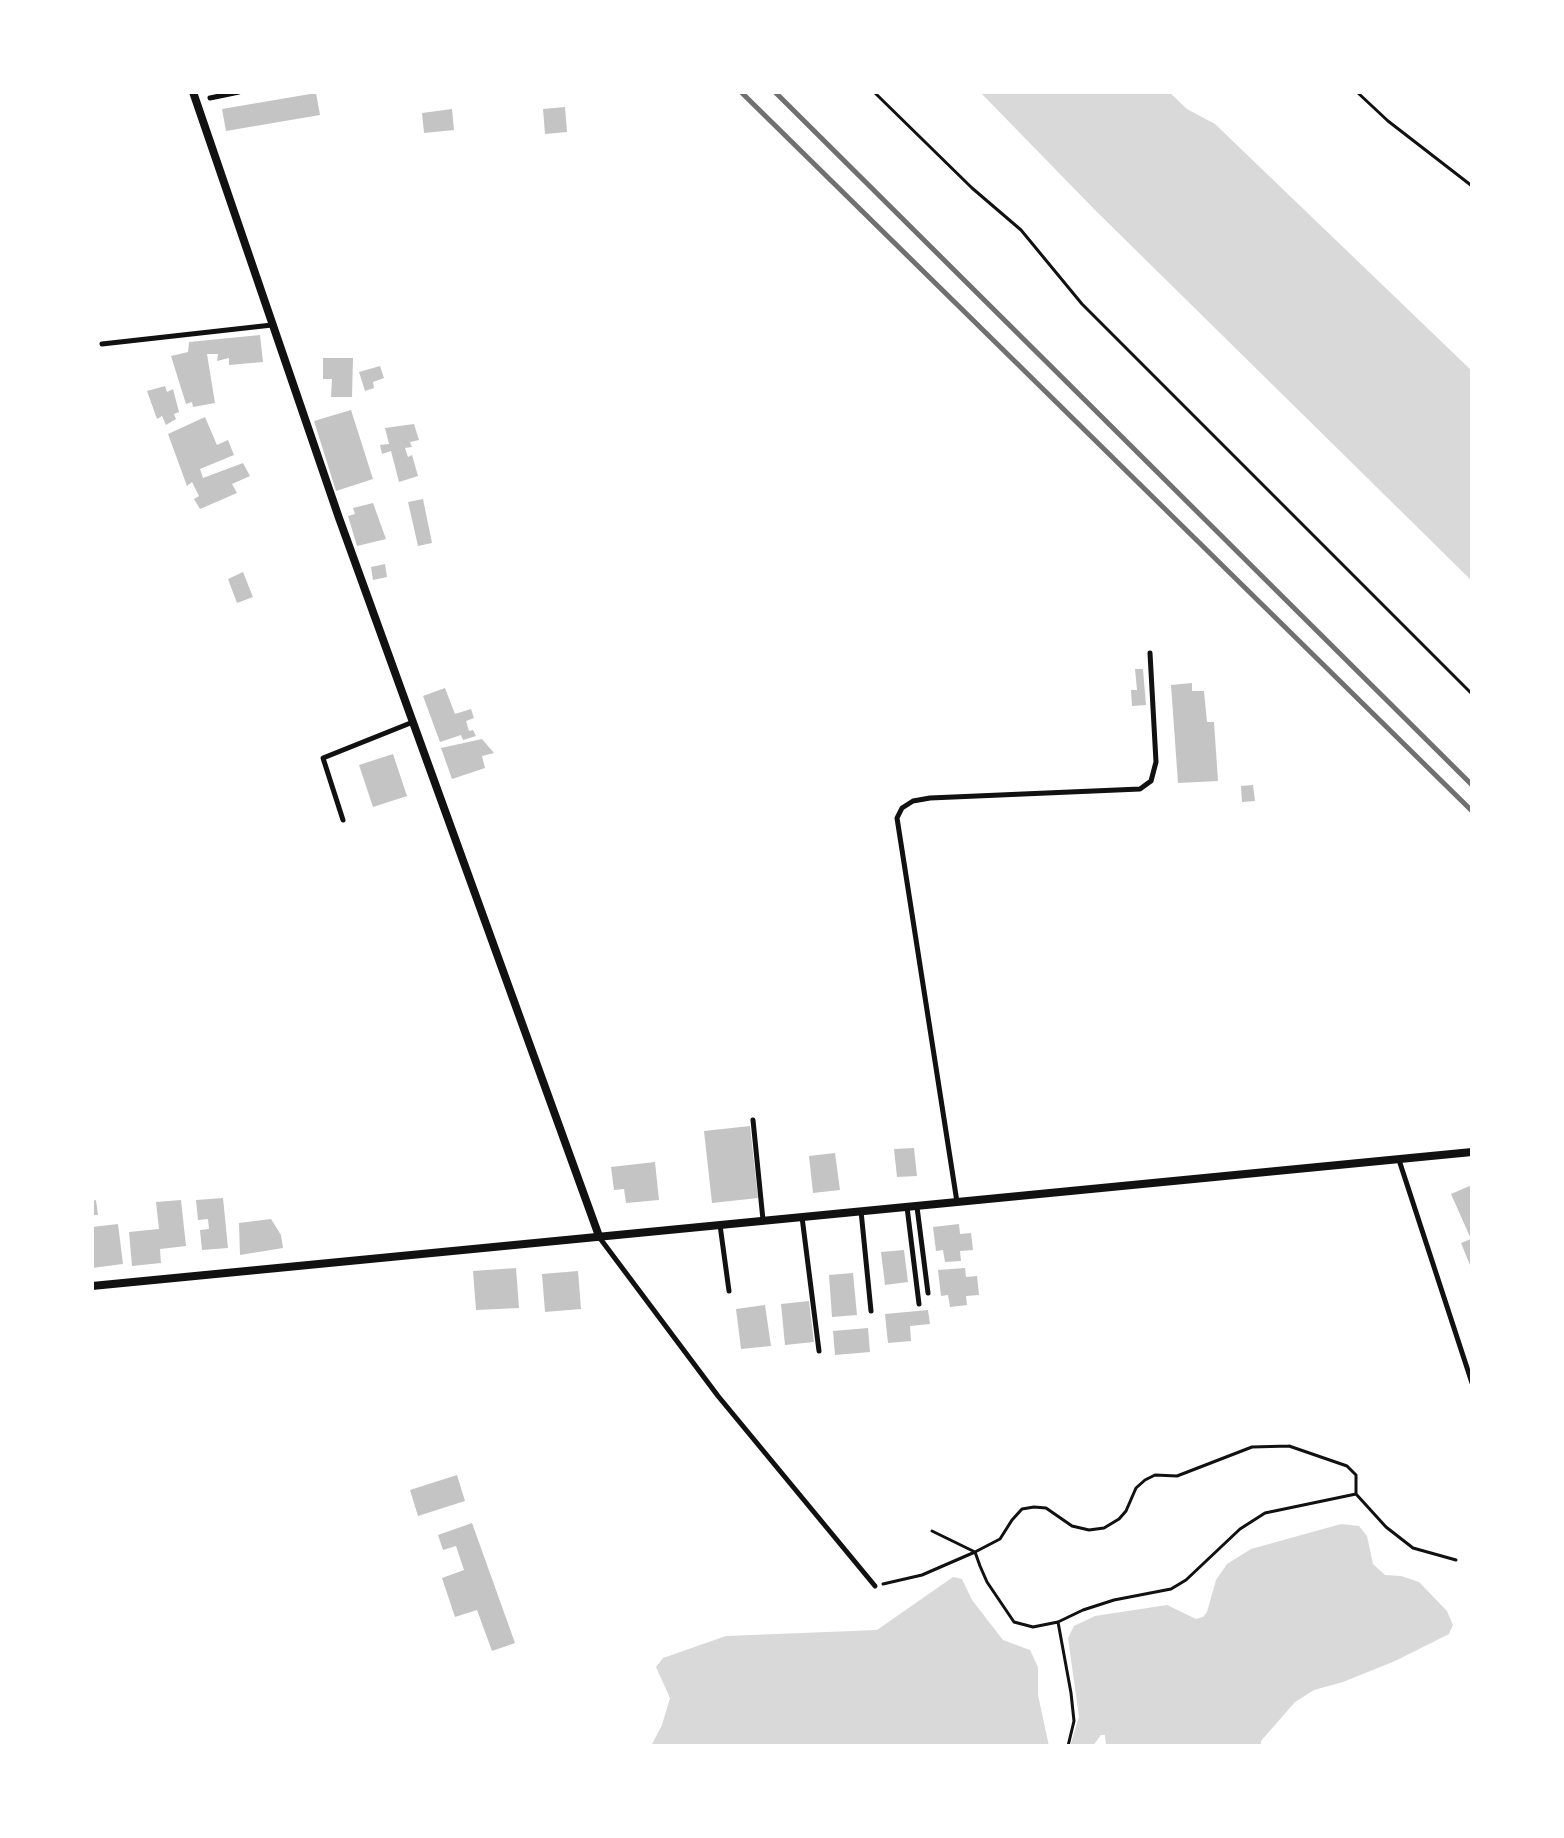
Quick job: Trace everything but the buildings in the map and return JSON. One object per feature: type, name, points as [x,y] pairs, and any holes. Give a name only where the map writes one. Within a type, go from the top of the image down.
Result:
[{"type":"street","points":[[193,92],[413,722],[599,1236]]},
{"type":"street","points":[[92,1286],[1472,1152]]},
{"type":"lane","points":[[210,98],[239,92]]},
{"type":"lane","points":[[102,344],[273,325]]},
{"type":"lane","points":[[957,1202],[897,818],[902,808],[913,801],[930,798],[1140,789],[1151,781],[1156,762],[1150,653]]},
{"type":"lane","points":[[343,820],[323,758],[413,722]]},
{"type":"lane","points":[[753,1120],[763,1220]]},
{"type":"lane","points":[[1399,1159],[1472,1383]]},
{"type":"lane","points":[[912,1206],[928,1293]]},
{"type":"lane","points":[[912,1206],[919,1304]]},
{"type":"lane","points":[[861,1211],[871,1311]]},
{"type":"lane","points":[[802,1216],[819,1351]]},
{"type":"lane","points":[[720,1224],[729,1291]]},
{"type":"lane","points":[[599,1236],[718,1396],[875,1586]]},
{"type":"path","points":[[874,92],[972,188],[1021,230],[1082,304],[1472,694]]},
{"type":"path","points":[[1357,92],[1388,121],[1472,186]]},
{"type":"path","points":[[875,1586],[922,1575],[1000,1539],[1022,1509],[1046,1508],[1072,1526],[1089,1530],[1104,1528],[1126,1511],[1136,1488],[1145,1480],[1155,1475],[1177,1476],[1194,1471],[1252,1447],[1289,1446],[1347,1466],[1356,1475],[1356,1494],[1386,1527],[1413,1548],[1456,1560]]},
{"type":"path","points":[[932,1531],[975,1552],[987,1582],[1014,1622],[1033,1627],[1058,1622],[1114,1600],[1171,1589],[1186,1580],[1240,1529],[1265,1513],[1356,1494]]},
{"type":"path","points":[[1058,1622],[1074,1721],[1068,1746]]},
{"type":"shaded area","points":[[980,92],[1169,92],[1187,109],[1215,124],[1472,371],[1472,581],[1095,210]]},
{"type":"shaded area","points":[[1341,1524],[1359,1526],[1367,1536],[1373,1564],[1385,1575],[1419,1582],[1447,1611],[1453,1625],[1449,1634],[1395,1661],[1314,1690],[1295,1702],[1261,1741],[1261,1746],[1106,1746],[1105,1735],[1101,1735],[1093,1746],[1070,1746],[1079,1717],[1068,1638],[1074,1626],[1095,1616],[1167,1605],[1196,1619],[1203,1617],[1216,1580],[1227,1564],[1251,1549]]},
{"type":"shaded area","points":[[953,1577],[962,1579],[972,1600],[1003,1640],[1030,1650],[1038,1667],[1038,1695],[1049,1746],[651,1746],[662,1725],[670,1698],[656,1667],[663,1658],[726,1636],[877,1630]]},
{"type":"railway","points":[[741,92],[1472,811]]},
{"type":"railway","points":[[775,92],[1472,785]]}]
